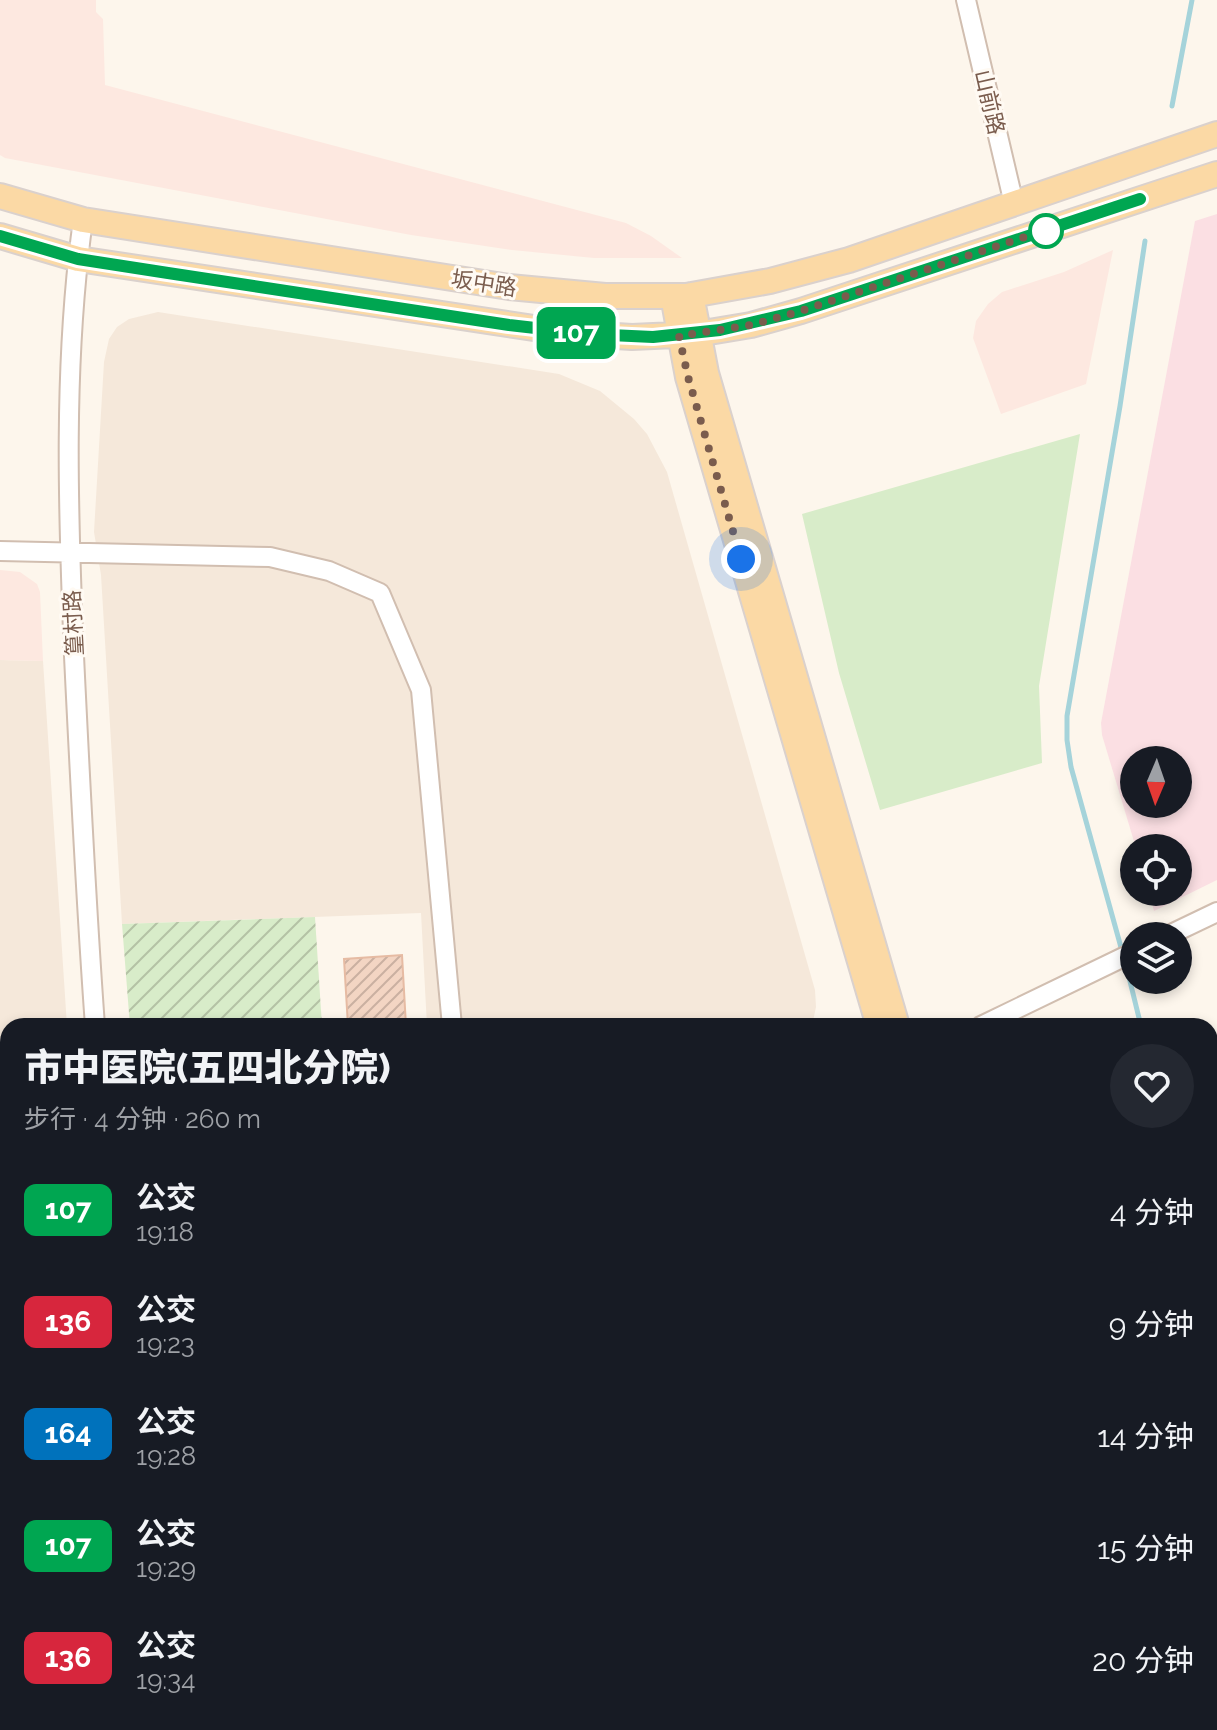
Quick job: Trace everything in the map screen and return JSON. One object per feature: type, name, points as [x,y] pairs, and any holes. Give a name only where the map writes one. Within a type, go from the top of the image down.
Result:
[{"type":"main road","name":"坂中路","points":[[0,196],[83,220],[509,287],[605,296],[682,296],[809,272],[1217,134]]},
{"type":"main road","name":"坂中路","points":[[0,236],[78,259],[546,330],[621,336],[688,335],[751,325],[801,311],[1217,174]]},
{"type":"main road","points":[[682,296],[688,335],[688,377],[877,1018]]},
{"type":"main road","points":[[688,335],[706,373],[895,1018]]},
{"type":"street","name":"山前路","points":[[966,0],[1014,204]]},
{"type":"street","name":"篁村路","points":[[83,220],[78,259],[68,498],[94,1018]]},
{"type":"street","points":[[0,551],[270,557],[329,571],[380,593],[421,690],[451,1018]]},
{"type":"street","points":[[1192,924],[1217,912]]},
{"type":"street","points":[[998,1018],[1120,959]]},
{"type":"shaded area","points":[[0,0],[96,0],[96,12],[103,19],[105,85],[626,223],[682,258],[594,258],[512,250],[411,235],[5,158],[0,155]]},
{"type":"shaded area","points":[[1217,214],[1217,880],[1192,892],[1192,834],[1132,834],[1127,818],[1192,818],[1192,746],[1120,746],[1120,795],[1101,723],[1195,221]]},
{"type":"shaded area","points":[[1113,250],[1086,384],[1001,414],[973,338],[976,321],[988,304],[1002,292],[1064,272]]},
{"type":"shaded area","points":[[158,312],[559,374],[600,391],[634,419],[647,434],[667,472],[815,990],[814,1018],[427,1018],[421,913],[122,924],[101,575],[94,532],[104,362],[109,339],[117,327],[129,319]]},
{"type":"shaded area","points":[[0,570],[20,572],[37,584],[43,661],[0,660]]},
{"type":"shaded area","points":[[0,660],[43,661],[66,1018],[0,1018]]},
{"type":"green space","points":[[1080,434],[1039,686],[1042,763],[880,810],[839,673],[802,514]]},
{"type":"green space","points":[[315,917],[321,1018],[129,1018],[122,924]]},
{"type":"building","points":[[402,955],[406,1018],[348,1018],[344,959]]},
{"type":"waterway","points":[[1172,106],[1192,0]]},
{"type":"waterway","points":[[1120,944],[1071,767],[1067,716],[1145,241]]},
{"type":"waterway","points":[[1133,994],[1139,1018]]},
{"type":"bus line","name":"107","points":[[0,236],[78,259],[168,273],[567,333],[653,337],[751,325],[801,311],[1140,199]]},
{"type":"route","points":[[741,559],[679,336],[751,325],[801,311],[1052,228],[1046,231]]}]
